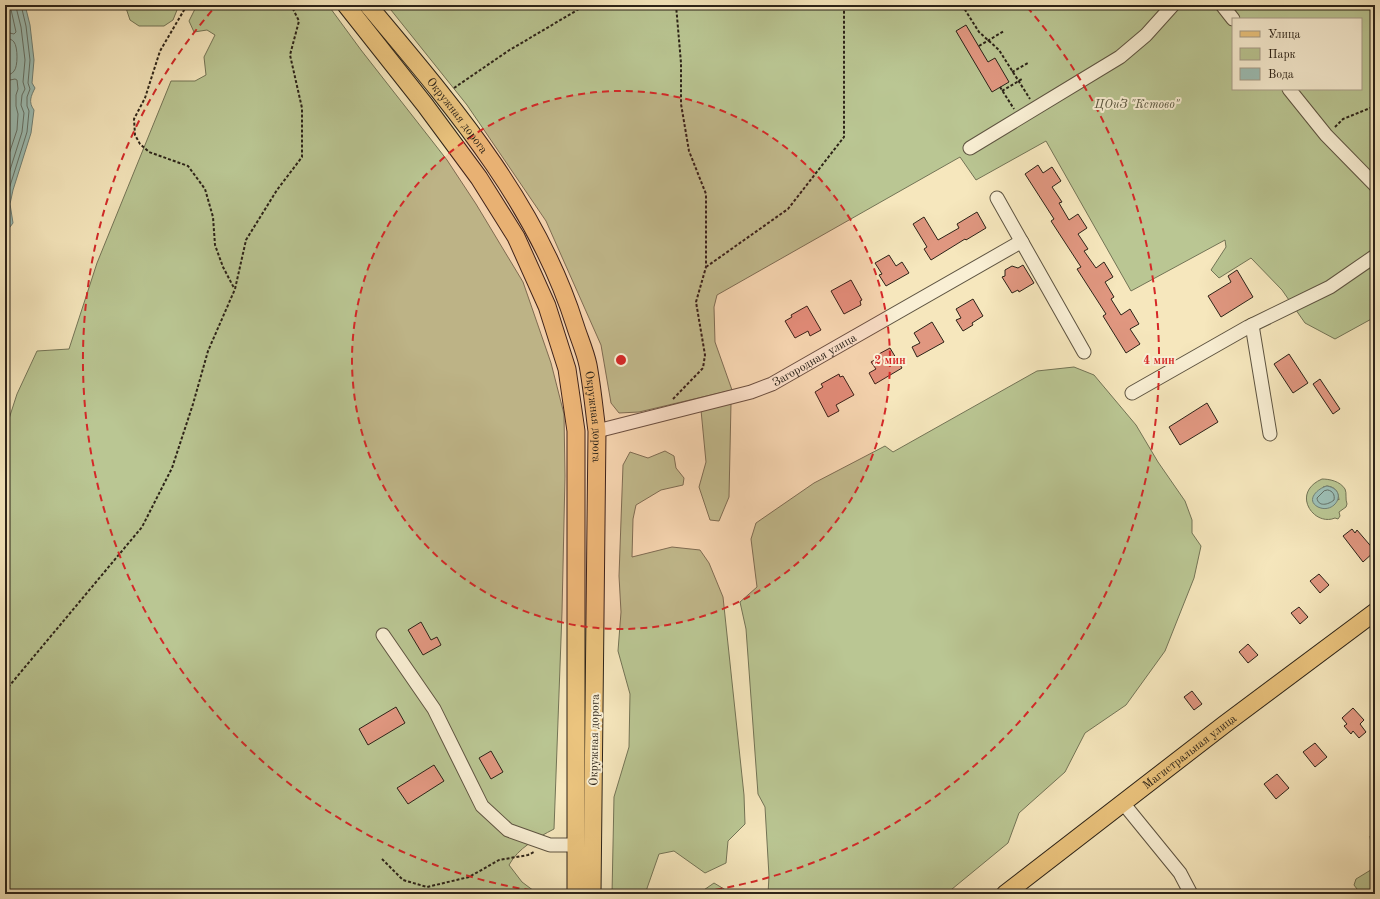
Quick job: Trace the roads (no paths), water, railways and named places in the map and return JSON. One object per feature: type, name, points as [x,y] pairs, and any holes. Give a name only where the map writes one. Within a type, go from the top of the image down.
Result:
[{"type":"main road","name":"Окружная дорога","points":[[346,5],[425,105],[479,178],[516,238],[547,306],[566,369],[576,431],[576,894]]},
{"type":"main road","name":"Окружная дорога","points":[[368,5],[443,95],[492,161],[534,227],[567,297],[588,364],[597,431],[592,894]]},
{"type":"main road","name":"Магистральная улица","points":[[1005,894],[1225,724],[1375,612]]},
{"type":"street","points":[[970,148],[1125,54],[1146,35],[1173,5]]},
{"type":"street","points":[[1290,90],[1326,135],[1375,185]]},
{"type":"street","points":[[997,198],[1018,244],[1084,352]]},
{"type":"street","name":"Загородная улица","points":[[597,431],[767,387],[1018,244]]},
{"type":"street","points":[[1132,393],[1252,325],[1330,287],[1375,256]]},
{"type":"street","points":[[1252,325],[1270,434]]},
{"type":"street","points":[[383,635],[434,709],[482,806],[508,830],[550,845],[576,845]]},
{"type":"street","points":[[1123,803],[1180,873],[1192,894]]},
{"type":"water","points":[[5,5],[25,5],[30,25],[34,60],[32,83],[35,88],[31,99],[31,104],[34,110],[31,133],[10,204],[13,223],[7,231],[5,238],[5,117],[7,52]]},
{"type":"water","points":[[1327,486],[1334,488],[1338,497],[1334,505],[1330,508],[1324,509],[1314,504],[1313,498],[1320,489]]},
{"type":"park label","name":"ЦОиЗ \"Кстово\"","points":[[1137,104]]}]
